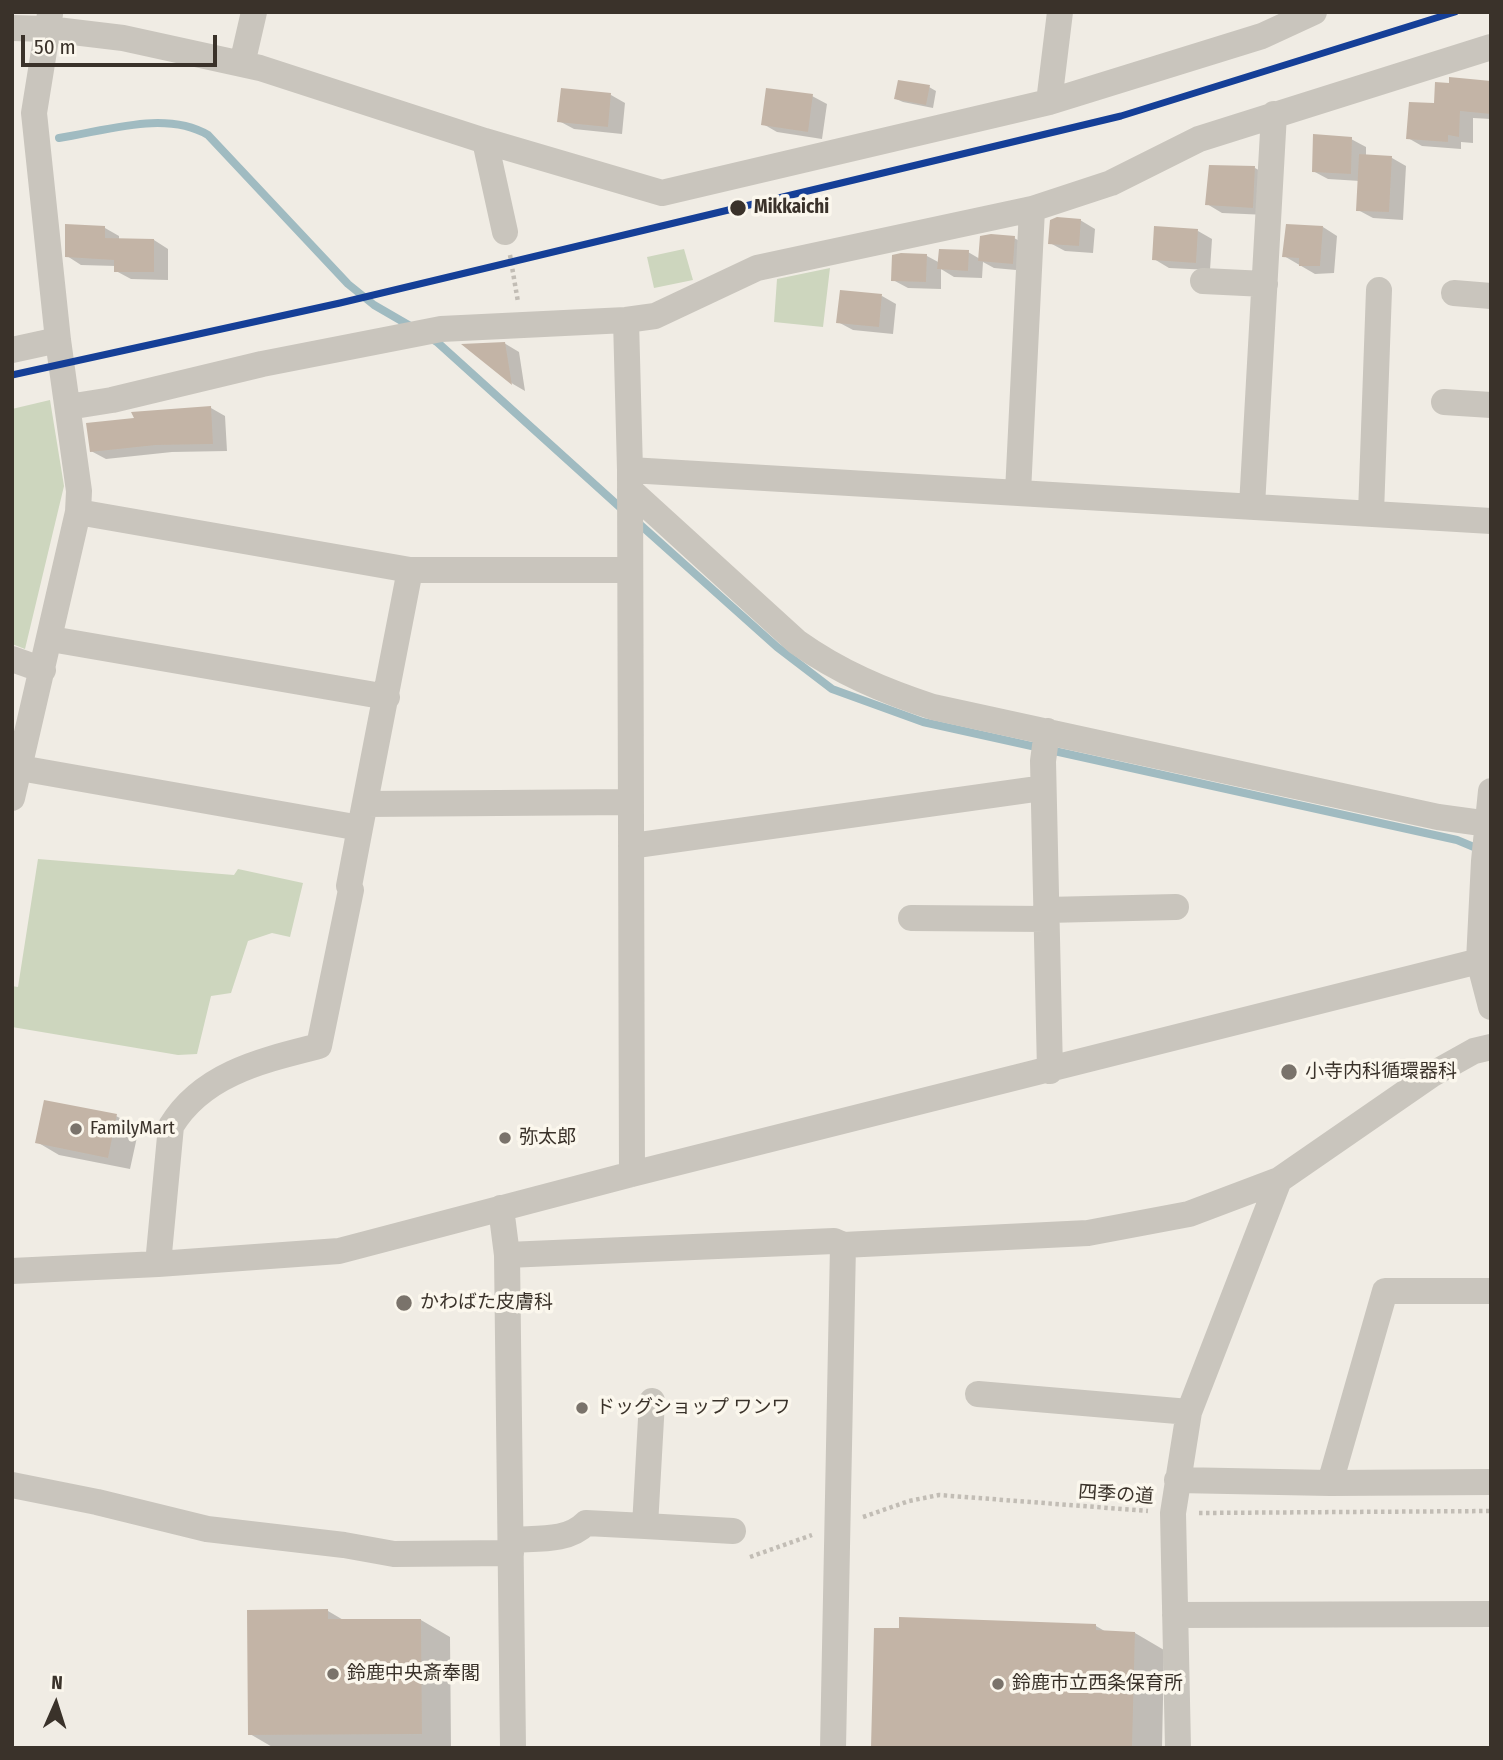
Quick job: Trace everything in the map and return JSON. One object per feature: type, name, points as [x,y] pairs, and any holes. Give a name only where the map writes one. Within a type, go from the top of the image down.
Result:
[{"type":"street","points":[[242,64],[254,12]]},
{"type":"street","points":[[1049,102],[1060,12]]},
{"type":"street","points":[[12,27],[50,21],[242,64],[485,141],[662,193],[1049,102],[1262,36],[1314,12]]},
{"type":"street","points":[[12,798],[51,639],[78,512],[79,491],[58,340],[34,113],[50,21]]},
{"type":"street","points":[[68,407],[111,400],[262,364],[441,329],[626,320],[655,316],[757,268],[1032,209],[1111,183],[1199,139],[1491,47]]},
{"type":"street","points":[[12,129],[34,113]]},
{"type":"street","points":[[1252,506],[1274,114]]},
{"type":"street","points":[[485,141],[505,232]]},
{"type":"street","points":[[1018,492],[1032,209]]},
{"type":"street","points":[[1203,281],[1265,284]]},
{"type":"street","points":[[1371,513],[1379,290]]},
{"type":"street","points":[[1454,293],[1491,296]]},
{"type":"street","points":[[626,320],[630,487],[632,1174]]},
{"type":"street","points":[[12,351],[58,340]]},
{"type":"street","points":[[1444,402],[1491,405]]},
{"type":"street","points":[[630,487],[1018,492],[1491,521]]},
{"type":"street","points":[[630,487],[797,642],[826,663],[888,692],[933,707],[1438,817],[1487,841]]},
{"type":"street","points":[[78,512],[410,570],[629,570]]},
{"type":"street","points":[[158,1264],[171,1126],[177,1116],[203,1089],[230,1074],[272,1058],[320,1046],[410,570]]},
{"type":"street","points":[[51,639],[387,697]]},
{"type":"street","points":[[12,659],[43,670]]},
{"type":"street","points":[[1047,731],[1042,761],[1050,1070]]},
{"type":"street","points":[[20,768],[363,816],[631,802]]},
{"type":"street","points":[[631,846],[1043,788]]},
{"type":"street","points":[[1491,791],[1487,841],[1485,960],[1491,1007]]},
{"type":"street","points":[[911,918],[1046,914],[1176,906]]},
{"type":"street","points":[[12,1271],[339,1251],[632,1174],[1485,960]]},
{"type":"street","points":[[507,1255],[834,1241],[843,1245],[1088,1233],[1189,1214],[1279,1180],[1432,1075],[1474,1051],[1491,1047]]},
{"type":"street","points":[[1178,1748],[1173,1513],[1189,1412],[1279,1180]]},
{"type":"street","points":[[501,1208],[507,1255],[513,1748]]},
{"type":"street","points":[[833,1748],[843,1245]]},
{"type":"street","points":[[1330,1483],[1385,1291],[1491,1291]]},
{"type":"street","points":[[978,1394],[1189,1412]]},
{"type":"street","points":[[645,1526],[652,1401]]},
{"type":"street","points":[[1177,1480],[1491,1482]]},
{"type":"street","points":[[12,1485],[97,1502],[207,1529],[331,1543],[394,1554],[511,1547],[564,1536],[578,1531],[586,1523],[733,1531]]},
{"type":"street","points":[[1175,1615],[1491,1614]]},
{"type":"path","points":[[505,232],[522,324]]},
{"type":"path","name":"四季の道","points":[[750,1557],[909,1501],[939,1495],[1173,1513],[1491,1511]]},
{"type":"green space","points":[[684,249],[693,280],[654,288],[647,257]]},
{"type":"green space","points":[[830,268],[823,327],[774,322],[777,279]]},
{"type":"green space","points":[[50,400],[64,486],[25,649],[12,644],[12,409]]},
{"type":"green space","points":[[38,859],[234,875],[238,869],[303,883],[290,937],[272,933],[248,941],[231,993],[211,996],[197,1054],[178,1055],[12,1027],[12,986],[18,987]]},
{"type":"building","points":[[1449,77],[1491,81],[1491,114],[1460,111],[1459,137],[1448,135],[1448,142],[1406,139],[1409,102],[1434,103],[1435,82],[1449,83]]},
{"type":"building","points":[[898,80],[930,85],[926,105],[894,99]]},
{"type":"building","points":[[561,88],[611,93],[608,127],[557,122]]},
{"type":"building","points":[[766,88],[813,94],[808,132],[761,125]]},
{"type":"building","points":[[1313,134],[1352,137],[1351,174],[1312,172]]},
{"type":"building","points":[[1359,154],[1392,156],[1389,212],[1356,211]]},
{"type":"building","points":[[1209,165],[1255,166],[1253,208],[1205,205]]},
{"type":"building","points":[[1057,217],[1081,219],[1079,246],[1048,244],[1050,220]]},
{"type":"building","points":[[65,224],[105,226],[105,238],[154,239],[154,272],[114,272],[114,260],[65,257]]},
{"type":"building","points":[[1286,224],[1323,226],[1320,266],[1299,266],[1299,258],[1282,257]]},
{"type":"building","points":[[1154,226],[1198,229],[1196,263],[1152,260]]},
{"type":"building","points":[[980,236],[1015,236],[1013,264],[978,261]]},
{"type":"building","points":[[939,249],[969,250],[968,271],[937,269]]},
{"type":"building","points":[[927,254],[926,282],[891,281],[892,255]]},
{"type":"building","points":[[840,290],[882,294],[879,327],[836,323]]},
{"type":"building","points":[[505,342],[512,385],[461,344]]},
{"type":"building","points":[[211,406],[213,444],[156,445],[90,452],[86,423],[134,418],[131,412]]},
{"type":"building","name":"FamilyMart","points":[[44,1100],[117,1114],[108,1158],[35,1143]]},
{"type":"building","points":[[328,1609],[328,1619],[421,1619],[422,1734],[248,1735],[247,1610]]},
{"type":"building","points":[[899,1617],[1096,1624],[1096,1630],[1135,1632],[1132,1748],[871,1748],[874,1628],[899,1628]]},
{"type":"waterway","points":[[59,138],[115,127],[154,123],[173,124],[208,135],[348,284],[374,305],[412,327]]},
{"type":"waterway","points":[[429,337],[623,510]]},
{"type":"waterway","points":[[636,521],[777,647],[832,689],[923,722],[1457,840],[1481,850]]},
{"type":"transit line","points":[[12,375],[340,303],[1121,116],[1455,12]]},
{"type":"place","name":"Mikkaichi","points":[[738,208]]},
{"type":"place","name":"小寺内科循環器科","points":[[1289,1072]]},
{"type":"place","name":"FamilyMart","points":[[76,1129]]},
{"type":"place","name":"弥太郎","points":[[505,1138]]},
{"type":"place","name":"かわばた皮膚科","points":[[404,1303]]},
{"type":"place","name":"ドッグショップ ワンワ","points":[[582,1408]]},
{"type":"place","name":"鈴鹿中央斎奉閣","points":[[333,1674]]},
{"type":"place","name":"鈴鹿市立西条保育所","points":[[998,1684]]}]
